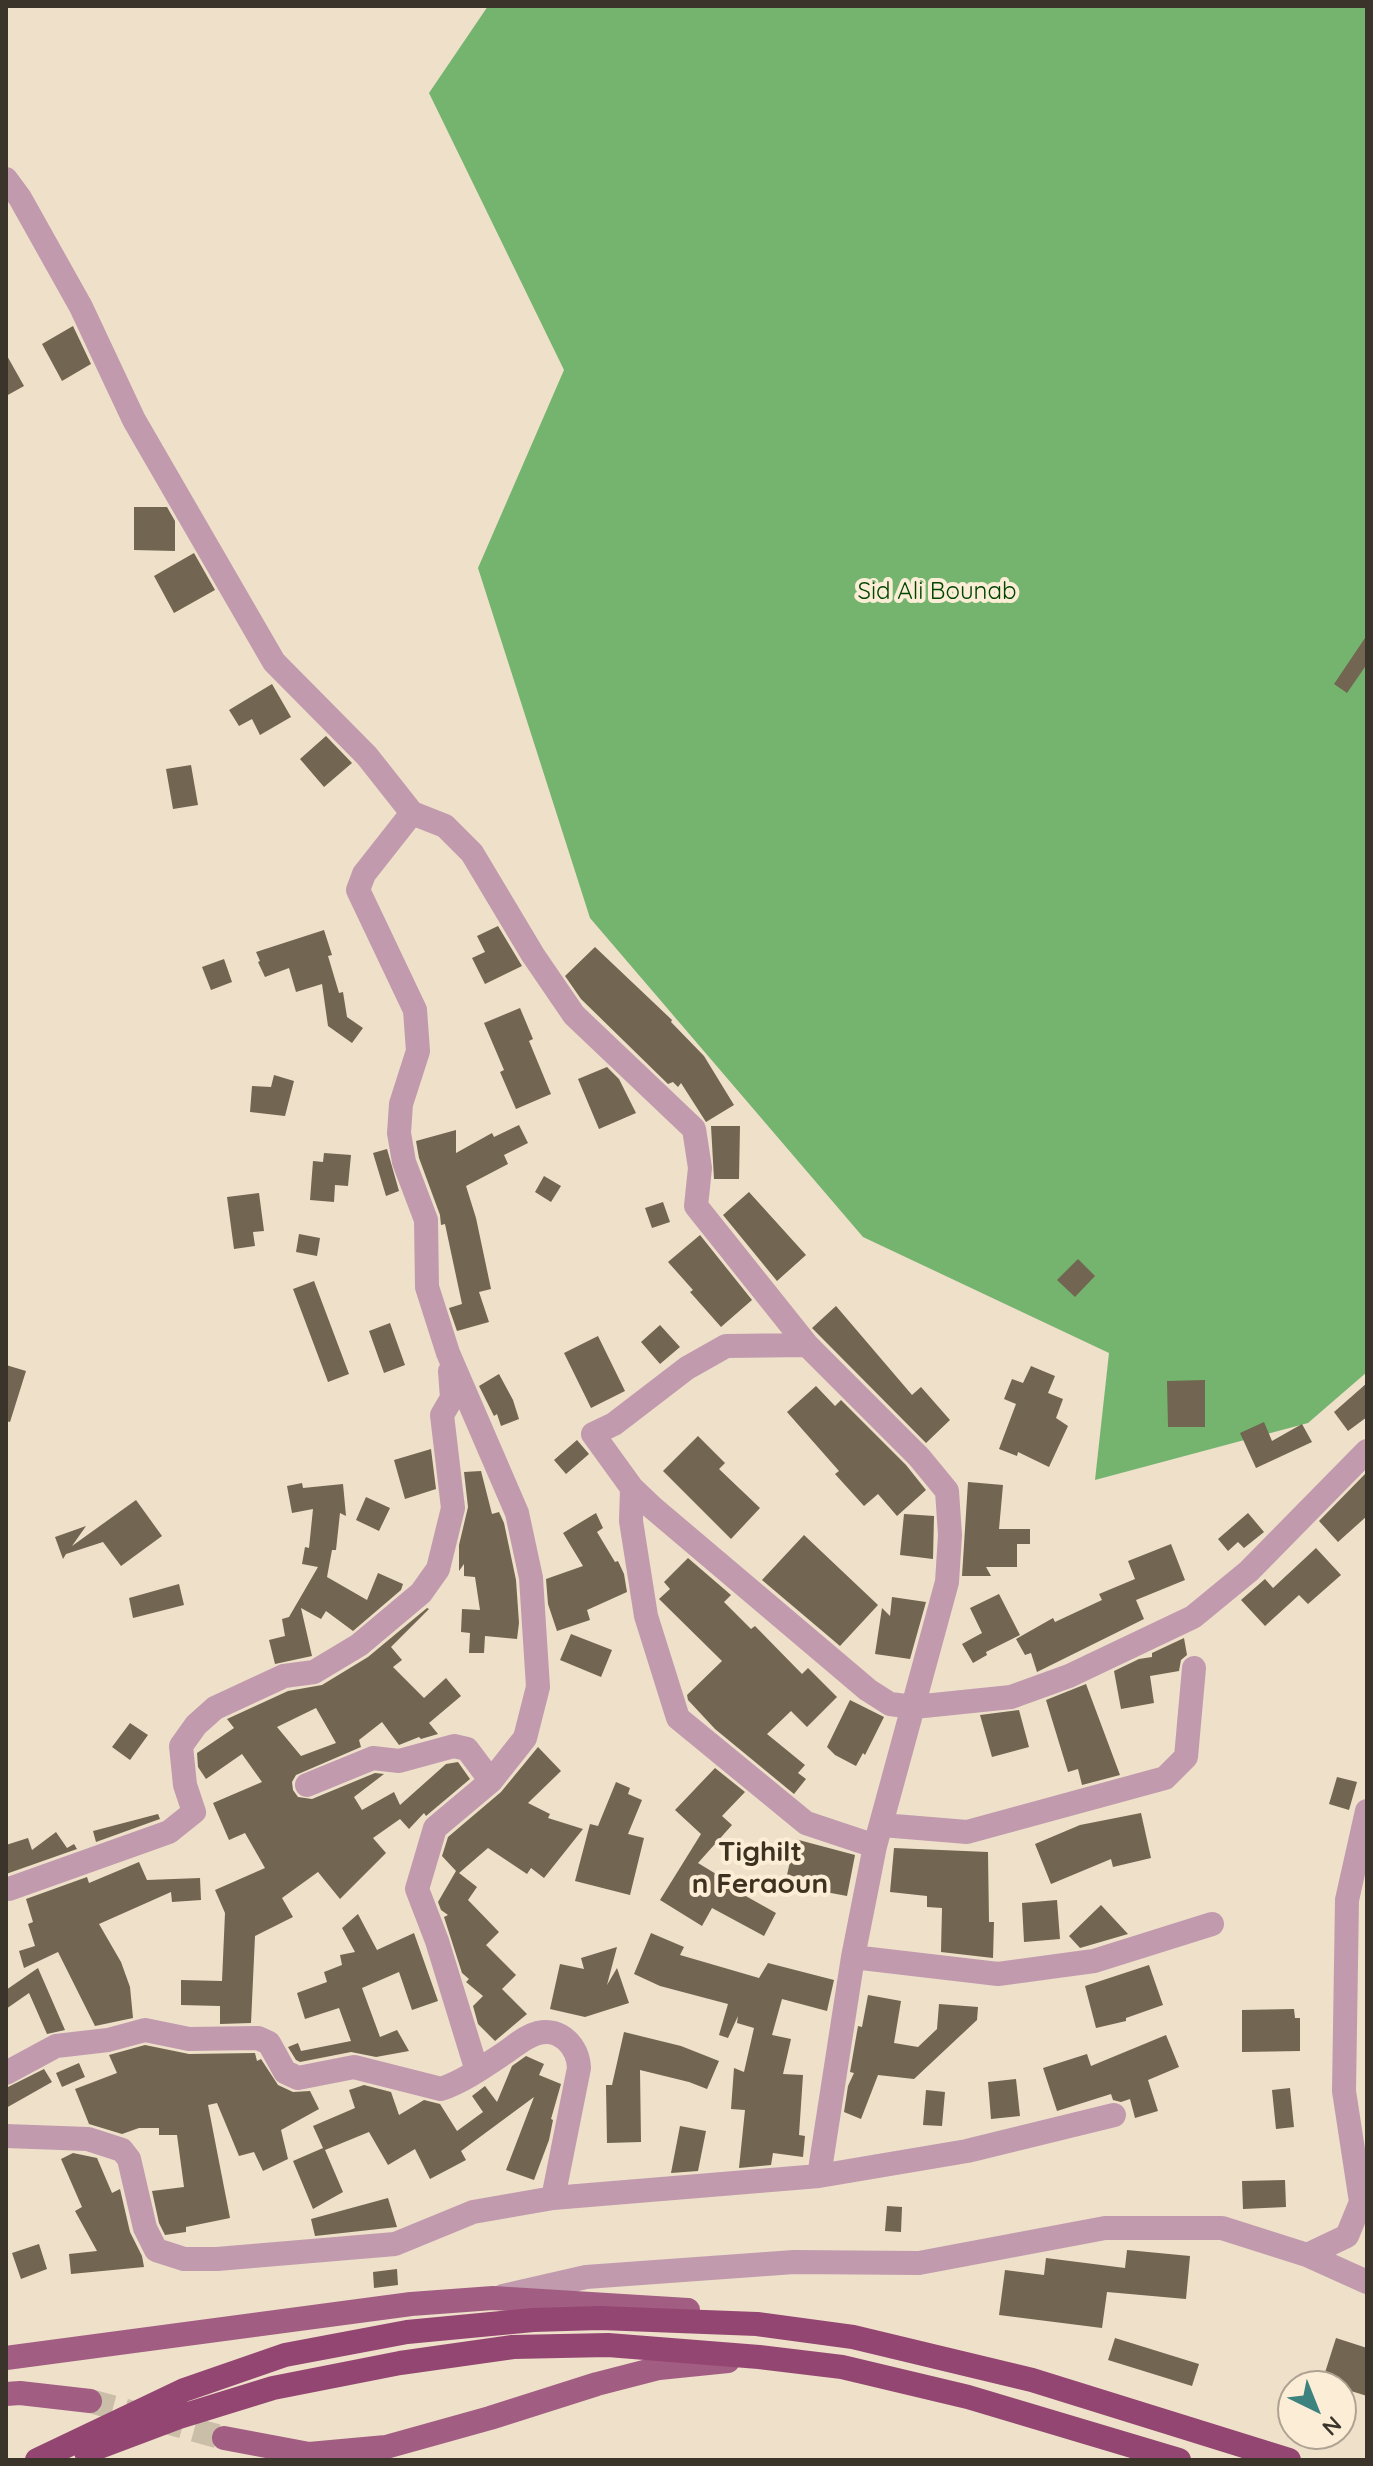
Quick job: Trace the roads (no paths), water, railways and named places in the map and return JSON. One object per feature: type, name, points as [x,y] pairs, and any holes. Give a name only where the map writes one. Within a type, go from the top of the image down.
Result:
[{"type":"highway","points":[[37,2460],[184,2390],[285,2355],[407,2332],[533,2320],[600,2318],[757,2324],[853,2337],[1032,2380],[1289,2460]]},
{"type":"highway","points":[[74,2460],[86,2452],[179,2417],[260,2392],[400,2363],[513,2347],[592,2346],[759,2357],[842,2367],[968,2397],[1179,2460]]},
{"type":"main road","points":[[6,2358],[411,2304],[493,2298],[693,2310],[757,2324]]},
{"type":"main road","points":[[224,2438],[309,2454],[386,2447],[659,2368],[759,2357]]},
{"type":"main road","points":[[6,2394],[90,2401]]},
{"type":"street","points":[[6,179],[20,198],[81,307],[134,420],[274,662],[367,756],[412,813],[445,826],[472,853],[533,955],[574,1015],[694,1129],[700,1168],[696,1206],[807,1345],[919,1457],[947,1491],[950,1535],[947,1582],[878,1835],[853,1957],[819,2176]]},
{"type":"street","points":[[412,813],[364,874],[358,890],[415,1010],[418,1051],[401,1104],[399,1133],[404,1162],[426,1220],[427,1287],[448,1353],[517,1513],[531,1578],[538,1687],[525,1738],[491,1781],[435,1828],[417,1889],[437,1941],[477,2071]]},
{"type":"street","points":[[807,1345],[726,1346],[687,1368],[614,1424],[593,1434],[632,1488],[868,1690],[890,1704],[914,1707],[1011,1697],[1069,1676],[1193,1617],[1249,1571],[1367,1451]]},
{"type":"street","points":[[9,1889],[169,1832],[194,1812],[185,1785],[181,1746],[196,1725],[215,1708],[249,1691],[284,1676],[314,1672],[359,1645],[421,1593],[438,1569],[453,1508],[442,1415],[452,1398],[448,1353]]},
{"type":"street","points":[[632,1488],[631,1521],[646,1616],[678,1718],[806,1823],[878,1835],[967,1832],[1165,1778],[1186,1757],[1194,1668]]},
{"type":"street","points":[[307,1785],[373,1758],[399,1761],[454,1746],[467,1749],[491,1781]]},
{"type":"street","points":[[1307,2255],[1347,2236],[1361,2202],[1344,2091],[1357,1902],[1367,1811]]},
{"type":"street","points":[[853,1957],[998,1974],[1094,1961],[1212,1924]]},
{"type":"street","points":[[6,2073],[56,2046],[108,2040],[145,2030],[189,2039],[258,2038],[269,2043],[285,2072],[298,2078],[354,2067],[441,2089],[477,2071],[535,2034],[544,2032],[562,2036],[575,2050],[579,2068],[553,2198]]},
{"type":"street","points":[[6,2136],[88,2139],[122,2150],[129,2159],[145,2228],[156,2250],[184,2259],[217,2259],[395,2244],[473,2212],[553,2198],[819,2176],[967,2151],[1114,2115]]},
{"type":"street","points":[[493,2298],[586,2277],[794,2262],[919,2263],[1105,2228],[1222,2228],[1307,2255],[1367,2282]]},
{"type":"tunnel","points":[[90,2401],[224,2438]]},
{"type":"district","name":"Tighilt n Feraoun","points":[[760,1869]]},
{"type":"park label","name":"Sid Ali Bounab","points":[[937,592]]}]
